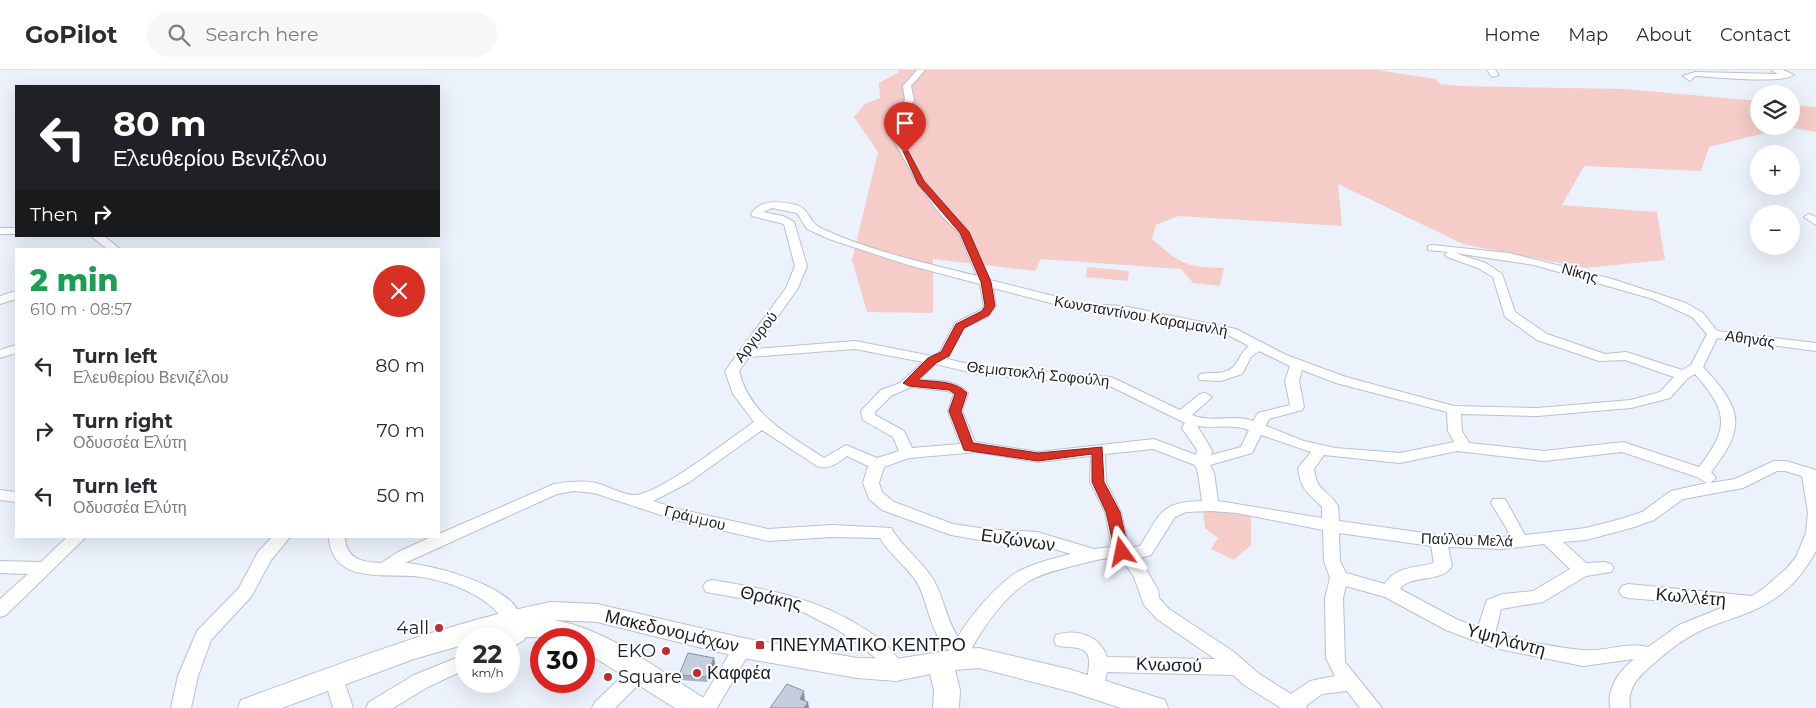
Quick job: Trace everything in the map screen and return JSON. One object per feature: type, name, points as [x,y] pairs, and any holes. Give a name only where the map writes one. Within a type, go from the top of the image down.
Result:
[{"type":"main road","name":"Μακεδονομάχων","points":[[516,628],[551,611],[573,610],[612,615],[743,648],[851,667],[896,670],[952,656],[972,658],[1097,676],[1155,708]]},
{"type":"main road","points":[[549,628],[553,620],[573,610]]},
{"type":"main road","name":"Μακεδονομάχων","points":[[252,708],[455,636]]},
{"type":"main road","points":[[595,645],[696,708]]},
{"type":"main road","points":[[950,707],[947,690],[952,656]]},
{"type":"street","points":[[907,453],[898,434],[870,418],[867,413],[876,400],[886,393],[909,383],[932,360],[946,354],[959,326],[986,313],[989,309],[986,282],[964,232],[921,182],[894,134],[899,119],[909,106],[911,96],[907,86],[909,81],[919,74],[921,70]]},
{"type":"street","points":[[1690,79],[1687,76],[1695,74],[1764,77],[1790,75],[1775,70]]},
{"type":"street","name":"Αργυρού","points":[[762,424],[736,391],[732,371],[792,288],[800,266],[791,225],[785,220],[756,214],[766,206],[789,206]]},
{"type":"street","name":"Κωνσταντίνου Καραμανλή","points":[[789,206],[801,211],[811,226],[833,237],[912,263],[1085,308],[1123,310],[1232,332],[1297,364],[1358,385],[1454,410],[1537,412],[1630,404],[1665,395],[1683,375],[1696,367]]},
{"type":"street","points":[[0,231],[15,231]]},
{"type":"street","points":[[97,237],[114,248]]},
{"type":"street","name":"Νίκης","points":[[1683,375],[1626,356],[1604,358],[1542,337],[1509,314],[1498,276],[1494,272],[1437,248],[1540,262],[1589,275],[1687,309],[1696,314],[1713,334]]},
{"type":"street","points":[[978,262],[1012,290]]},
{"type":"street","points":[[0,300],[15,295]]},
{"type":"street","name":"Αθηνάς","points":[[1696,367],[1713,334],[1816,347]]},
{"type":"street","name":"Θεμιστοκλή Σοφούλη","points":[[743,354],[851,345],[874,347],[988,372],[1111,381],[1146,400],[1188,418],[1219,424],[1236,420],[1320,450],[1400,458],[1452,446],[1537,456],[1628,448],[1702,472]]},
{"type":"street","points":[[1205,377],[1221,377],[1237,371],[1246,355],[1258,346]]},
{"type":"street","points":[[0,354],[15,349]]},
{"type":"street","points":[[634,501],[652,496],[683,479],[762,424],[822,463],[831,461],[846,450],[876,464],[907,453],[977,447],[1038,457],[1154,444],[1201,462],[1247,450],[1256,428],[1266,414],[1297,407],[1292,381],[1297,364]]},
{"type":"street","points":[[1696,367],[1716,392],[1727,412],[1729,428],[1724,441],[1702,472],[1716,487]]},
{"type":"street","points":[[909,383],[952,387],[961,393],[955,411],[969,448]]},
{"type":"street","points":[[1205,396],[1188,418],[1189,428],[1205,450],[1201,462],[1206,473],[1211,506]]},
{"type":"street","points":[[1454,410],[1455,431],[1464,446]]},
{"type":"street","points":[[1098,449],[1098,482],[1113,512],[1125,553],[1136,564],[1153,605],[1239,667],[1251,679],[1295,706],[1317,687],[1351,682]]},
{"type":"street","points":[[1320,450],[1306,468],[1307,483],[1311,490],[1330,506],[1332,561],[1339,578],[1334,598],[1335,658],[1337,665],[1372,708]]},
{"type":"street","name":"Ευζώνων","points":[[876,464],[872,478],[872,490],[882,502],[898,510],[960,531],[1037,538],[1094,555],[1125,553]]},
{"type":"street","name":"Παύλου Μελά","points":[[1125,553],[1140,553],[1148,548],[1169,513],[1184,507],[1211,506],[1252,510],[1332,527],[1438,541],[1518,541],[1586,534],[1641,519],[1677,495],[1693,490],[1743,483],[1777,466],[1813,474]]},
{"type":"street","points":[[1620,708],[1619,696],[1623,685],[1635,670],[1678,634],[1755,602],[1785,581],[1800,566],[1816,520],[1813,474]]},
{"type":"street","name":"Γράμμου","points":[[385,569],[404,556],[554,490],[585,486],[676,514],[768,535],[832,531],[885,532],[892,544],[908,559],[926,582],[949,640],[952,656]]},
{"type":"street","points":[[0,495],[15,497]]},
{"type":"street","points":[[1499,503],[1515,529],[1518,541]]},
{"type":"street","points":[[0,610],[77,538]]},
{"type":"street","points":[[181,708],[188,676],[203,636],[245,592],[264,556],[281,538]]},
{"type":"street","points":[[337,538],[336,543],[341,556],[354,566],[416,570],[456,580],[508,609],[514,628]]},
{"type":"street","points":[[1550,539],[1582,570]]},
{"type":"street","points":[[1390,592],[1392,584],[1401,578],[1420,571],[1439,569],[1443,566],[1438,541]]},
{"type":"street","points":[[952,656],[978,622],[1022,577],[1094,555]]},
{"type":"street","points":[[0,567],[45,568]]},
{"type":"street","points":[[1486,639],[1487,624],[1493,605],[1503,601],[1538,597],[1582,570],[1605,568]]},
{"type":"street","name":"Υψηλάντη","points":[[1339,578],[1390,592],[1452,625],[1486,639],[1577,657],[1603,657],[1631,651],[1652,655]]},
{"type":"street","name":"Θράκης","points":[[712,587],[781,597],[810,606],[843,623],[881,650],[896,670]]},
{"type":"street","name":"Κωλλέτη","points":[[1628,591],[1755,602]]},
{"type":"street","points":[[1063,640],[1089,644],[1094,650],[1097,676]]},
{"type":"street","points":[[707,708],[743,648]]},
{"type":"street","points":[[376,708],[421,681],[455,666]]},
{"type":"street","name":"Κνωσού","points":[[1097,676],[1239,667]]},
{"type":"street","points":[[602,708],[638,672]]},
{"type":"street","points":[[334,678],[343,708]]},
{"type":"shaded area","points":[[899,70],[1376,70],[1436,79],[1440,84],[1461,86],[1624,89],[1750,100],[1750,135],[1757,135],[1709,147],[1701,171],[1584,166],[1562,205],[1657,212],[1665,260],[1585,268],[1463,244],[1338,184],[1342,226],[1178,216],[1156,225],[1152,239],[1177,259],[1200,267],[1224,268],[1220,286],[1193,283],[1181,269],[1041,259],[1035,271],[933,259],[933,313],[867,312],[852,260],[878,152],[854,117],[865,104],[880,98],[879,83],[899,72]]},
{"type":"shaded area","points":[[1800,106],[1816,107],[1816,132],[1800,129]]},
{"type":"shaded area","points":[[1087,267],[1129,271],[1128,281],[1086,277]]},
{"type":"shaded area","points":[[1203,510],[1251,514],[1251,545],[1234,560],[1211,549],[1218,538],[1205,528]]},
{"type":"building","name":"Καφφέα","points":[[688,653],[714,658],[706,677],[679,675]]},
{"type":"building","points":[[787,684],[804,691],[800,699],[808,702],[804,708],[770,708]]},
{"type":"place","name":"4all","points":[[439,628]]},
{"type":"place","name":"ΠΝΕΥΜΑΤΙΚΟ ΚΕΝΤΡΟ","points":[[760,645]]},
{"type":"place","name":"EKO","points":[[666,651]]},
{"type":"place","name":"Καφφέα","points":[[697,673]]},
{"type":"place","name":"Square","points":[[608,677]]},
{"type":"route","points":[[905,153],[921,182],[944,212],[964,232],[986,282],[990,306],[986,313],[959,326],[946,354],[942,358],[932,360],[909,383],[940,385],[959,390],[962,396],[955,411],[969,448],[977,447],[1038,457],[1098,449],[1098,482],[1113,512],[1122,552]]}]
